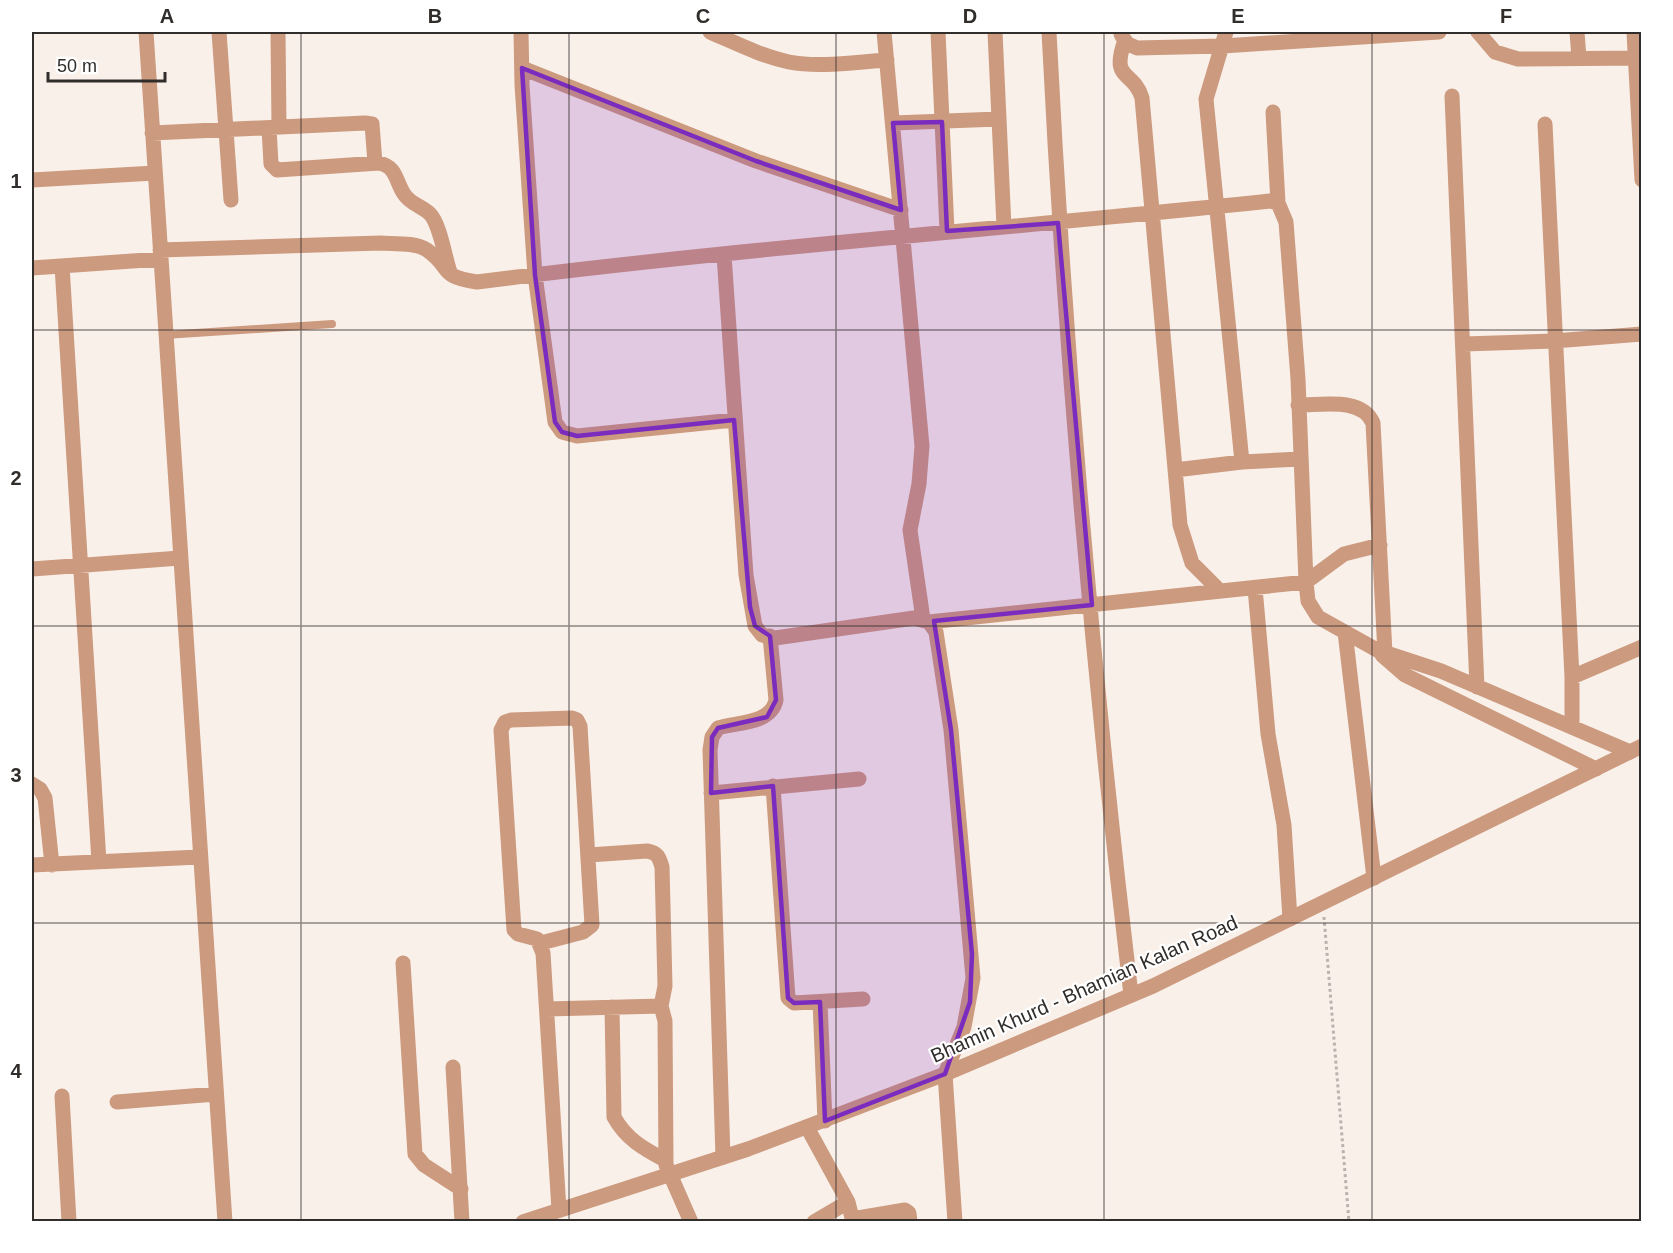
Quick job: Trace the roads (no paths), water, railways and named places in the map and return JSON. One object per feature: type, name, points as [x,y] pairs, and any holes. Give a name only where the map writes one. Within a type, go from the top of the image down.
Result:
[{"type":"street","points":[[146,32],[225,1221]]},
{"type":"street","points":[[219,32],[231,200]]},
{"type":"street","points":[[278,32],[271,164],[277,170],[375,163],[387,165],[395,171],[408,200],[430,214],[435,222],[451,276]]},
{"type":"street","points":[[521,32],[535,275],[555,422],[562,432],[576,436],[734,420]]},
{"type":"street","points":[[710,32],[752,51],[789,62],[816,65],[887,60]]},
{"type":"street","points":[[884,32],[922,446],[919,484],[910,530],[911,546],[926,620],[936,632],[951,730],[972,978],[964,1027],[945,1074],[955,1221]]},
{"type":"street","points":[[938,32],[947,231]]},
{"type":"street","points":[[995,32],[1004,227]]},
{"type":"street","points":[[1049,32],[1058,223],[1111,829],[1131,995]]},
{"type":"street","points":[[1122,36],[1137,48],[1225,39],[1440,32]]},
{"type":"street","points":[[1478,32],[1503,57],[1518,59],[1638,58]]},
{"type":"street","points":[[1577,32],[1579,58]]},
{"type":"street","points":[[1634,32],[1638,58],[1641,180]]},
{"type":"street","points":[[1122,36],[1119,67],[1122,74],[1139,90],[1142,98],[1180,525],[1189,555],[1200,573],[1220,591]]},
{"type":"street","points":[[1225,39],[1206,99],[1242,462]]},
{"type":"street","points":[[522,68],[756,161],[901,210]]},
{"type":"street","points":[[1452,96],[1478,687]]},
{"type":"street","points":[[1272,112],[1278,203],[1286,222],[1308,601],[1318,617],[1381,652],[1478,687],[1572,727],[1636,749]]},
{"type":"street","points":[[893,123],[999,119]]},
{"type":"street","points":[[152,133],[372,124],[375,163]]},
{"type":"street","points":[[1545,124],[1572,678],[1572,727]]},
{"type":"street","points":[[32,180],[155,172]]},
{"type":"street","points":[[32,268],[160,254],[380,243],[411,245],[426,249],[451,276],[477,282],[903,235],[1058,223],[1270,201],[1278,203]]},
{"type":"street","points":[[724,255],[734,420],[750,608],[755,626],[762,635],[1092,605],[1306,582],[1344,554],[1380,545]]},
{"type":"street","points":[[62,266],[99,862]]},
{"type":"street","points":[[1464,344],[1554,341],[1641,333]]},
{"type":"street","points":[[1298,405],[1348,406],[1369,412],[1373,423],[1380,545],[1381,652],[1405,675],[1596,769]]},
{"type":"street","points":[[1175,470],[1242,462],[1299,459]]},
{"type":"street","points":[[32,568],[180,558]]},
{"type":"street","points":[[1255,588],[1268,734],[1284,825],[1290,919]]},
{"type":"street","points":[[1346,632],[1374,878]]},
{"type":"street","points":[[723,1157],[710,750],[712,737],[718,728],[767,717],[774,710],[776,700],[770,636]]},
{"type":"street","points":[[1572,678],[1641,647]]},
{"type":"street","points":[[550,718],[577,720],[580,726],[588,855],[592,925],[583,933],[541,943],[514,930],[501,730],[505,722],[550,718]]},
{"type":"street","name":"Bhamin Khurd - Bhamian Kalan Road","points":[[523,1221],[723,1157],[825,1121],[945,1074],[1131,995],[1636,749]]},
{"type":"street","points":[[711,793],[859,778]]},
{"type":"street","points":[[32,784],[40,789],[45,798],[52,864]]},
{"type":"street","points":[[773,786],[788,998],[794,1003],[863,999]]},
{"type":"street","points":[[588,855],[647,851],[659,857],[662,867],[665,986],[661,1006],[665,1021],[665,1160],[669,1175],[691,1221]]},
{"type":"street","points":[[32,865],[200,857]]},
{"type":"street","points":[[541,943],[559,1210]]},
{"type":"street","points":[[403,963],[415,1154],[424,1165],[461,1189]]},
{"type":"street","points":[[820,1002],[825,1121]]},
{"type":"street","points":[[547,1010],[661,1006]]},
{"type":"street","points":[[612,1007],[614,1117],[621,1130],[640,1147],[665,1160]]},
{"type":"street","points":[[453,1067],[462,1221]]},
{"type":"street","points":[[117,1102],[216,1094]]},
{"type":"street","points":[[62,1096],[69,1221]]},
{"type":"street","points":[[807,1127],[848,1202],[852,1220],[905,1210],[908,1211],[910,1221]]},
{"type":"street","points":[[814,1221],[848,1202]]},
{"type":"lane","points":[[165,335],[332,324]]}]
